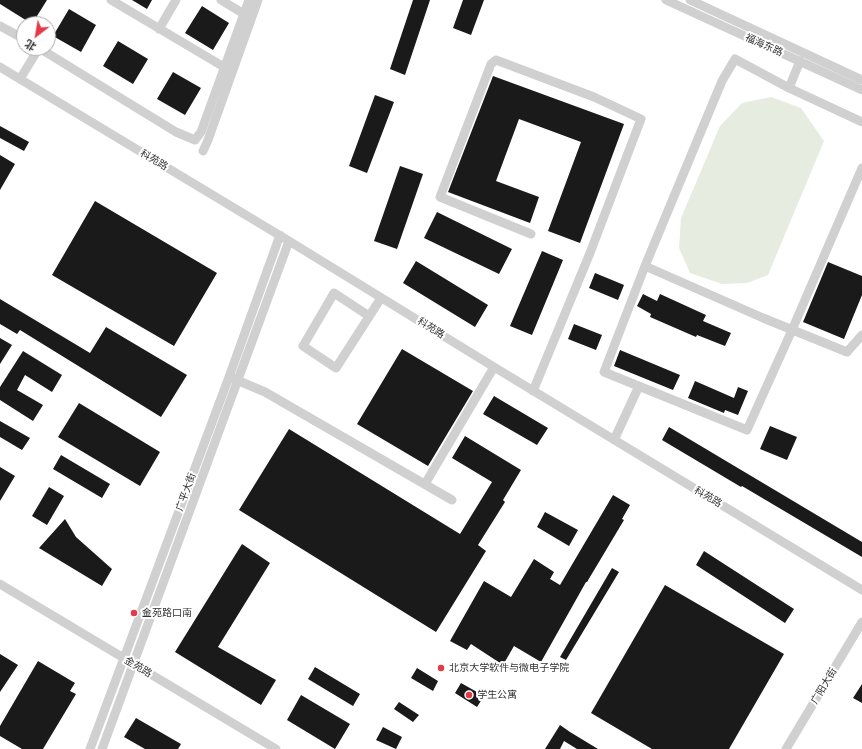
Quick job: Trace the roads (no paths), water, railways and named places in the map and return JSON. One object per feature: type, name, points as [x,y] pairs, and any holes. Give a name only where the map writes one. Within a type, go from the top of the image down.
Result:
[{"type":"street","points":[[111,0],[224,68]]},
{"type":"street","points":[[159,29],[176,0]]},
{"type":"street","points":[[221,0],[244,14]]},
{"type":"street","points":[[52,56],[176,132],[196,140],[201,132],[249,0]]},
{"type":"street","points":[[203,151],[258,0]]},
{"type":"street","name":"福海东路","points":[[666,0],[862,90]]},
{"type":"street","points":[[687,10],[691,0]]},
{"type":"street","name":"福海东路","points":[[691,0],[862,80]]},
{"type":"street","points":[[0,26],[16,35]]},
{"type":"street","points":[[20,79],[34,56]]},
{"type":"street","points":[[862,122],[790,88],[735,59],[722,81],[645,266],[604,372],[747,430],[862,168]]},
{"type":"street","points":[[531,234],[440,197],[491,64],[496,60],[594,97],[641,119],[590,253],[533,391]]},
{"type":"street","points":[[790,88],[800,61]]},
{"type":"street","name":"科苑路","points":[[0,67],[280,235],[533,391],[862,590]]},
{"type":"street","name":"广平大街","points":[[102,749],[233,378],[280,235]]},
{"type":"street","name":"广平大街","points":[[90,749],[233,378],[289,241]]},
{"type":"street","points":[[645,266],[763,318],[847,352],[862,335]]},
{"type":"street","points":[[369,316],[334,293],[303,346],[336,368],[381,298]]},
{"type":"street","points":[[425,484],[494,367]]},
{"type":"street","points":[[233,378],[265,392],[452,500]]},
{"type":"street","points":[[614,440],[639,386]]},
{"type":"street","name":"金苑路","points":[[0,584],[276,749]]},
{"type":"street","name":"广阳大街","points":[[786,749],[862,622]]},
{"type":"place","name":"金苑路口南","points":[[134,613]]},
{"type":"place","name":"北京大学软件与微电子学院","points":[[441,668]]},
{"type":"place","name":"学生公寓","points":[[469,695]]}]
